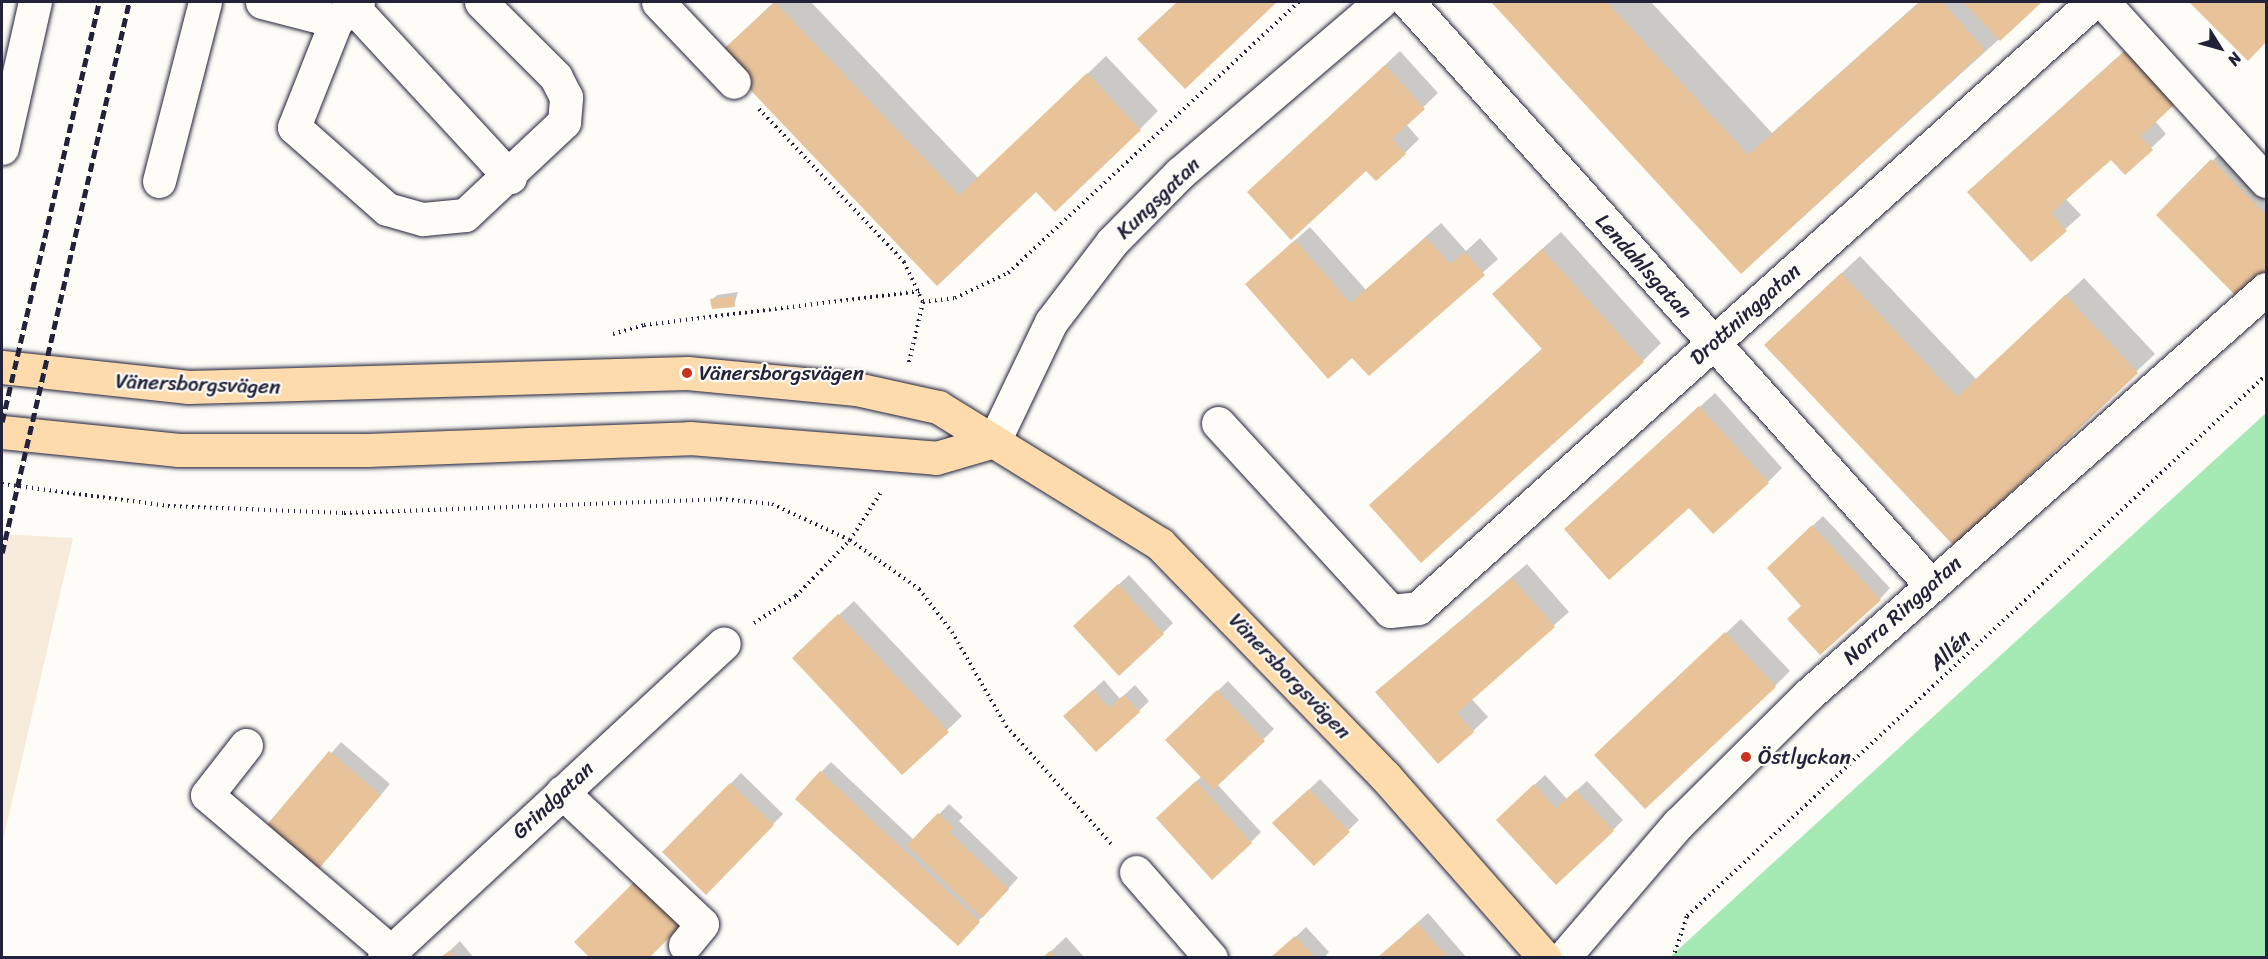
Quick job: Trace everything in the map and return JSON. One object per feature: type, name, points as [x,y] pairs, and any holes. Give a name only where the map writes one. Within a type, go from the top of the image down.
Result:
[{"type":"main road","name":"Vänersborgsvägen","points":[[2,368],[189,387],[687,373],[903,398],[938,407],[1160,544],[1346,735],[1545,957]]},
{"type":"main road","points":[[2,432],[179,450],[367,450],[690,438],[936,458],[994,441]]},
{"type":"street","points":[[2,148],[35,2]]},
{"type":"street","points":[[159,181],[205,2]]},
{"type":"street","points":[[262,2],[349,10],[510,177]]},
{"type":"street","points":[[349,10],[294,127],[387,209],[423,219],[465,215],[510,177],[564,122],[566,97],[556,77],[481,2]]},
{"type":"street","points":[[658,2],[734,82]]},
{"type":"street","name":"Kungsgatan","points":[[994,441],[1051,322],[1112,242],[1180,173],[1380,2]]},
{"type":"street","name":"Lendahlsgatan","points":[[1408,2],[1929,584]]},
{"type":"street","name":"Drottninggatan","points":[[1218,423],[1390,611],[1418,608],[2093,2]]},
{"type":"street","points":[[2103,2],[2266,181]]},
{"type":"street","name":"Norra Ringgatan","points":[[1563,957],[1678,824],[1929,584],[2266,289]]},
{"type":"street","name":"Grindgatan","points":[[387,954],[724,643]]},
{"type":"street","points":[[246,745],[207,795],[387,954]]},
{"type":"street","points":[[562,792],[702,924],[685,945]]},
{"type":"street","points":[[1136,872],[1211,957]]},
{"type":"path","points":[[923,302],[955,298],[1008,273],[1299,2]]},
{"type":"path","points":[[734,82],[904,262],[921,291],[923,302],[903,398]]},
{"type":"path","points":[[602,337],[644,325],[921,291]]},
{"type":"path","name":"Allén","points":[[1673,957],[1687,916],[2266,375]]},
{"type":"path","points":[[724,643],[796,596],[850,540],[883,488],[891,453]]},
{"type":"path","points":[[2,484],[168,506],[344,513],[720,499],[772,504],[850,540],[919,589],[952,632],[1006,726],[1136,872]]},
{"type":"shaded area","points":[[2,534],[73,538],[2,845]]},
{"type":"green space","points":[[2266,413],[2266,957],[1670,957]]},
{"type":"building","points":[[775,2],[959,195],[1087,73],[1141,130],[1055,212],[1036,192],[937,286],[717,55]]},
{"type":"building","points":[[1177,2],[1277,2],[1185,89],[1137,39]]},
{"type":"building","points":[[1491,2],[1607,2],[1748,155],[1920,2],[1942,2],[1985,50],[1741,274]]},
{"type":"building","points":[[1963,2],[2042,2],[2000,41]]},
{"type":"building","points":[[2189,2],[2266,2],[2266,42],[2248,61]]},
{"type":"building","points":[[2126,50],[2175,104],[2141,136],[2153,150],[2125,175],[2111,160],[2051,213],[2067,231],[2031,262],[1967,192]]},
{"type":"building","points":[[1385,65],[1425,109],[1392,139],[1406,154],[1376,181],[1366,171],[1291,240],[1247,192]]},
{"type":"building","points":[[2211,159],[2266,215],[2266,281],[2244,304],[2156,215]]},
{"type":"building","points":[[1426,237],[1450,264],[1465,252],[1485,275],[1369,376],[1352,358],[1328,379],[1245,284],[1295,240],[1350,303]]},
{"type":"building","points":[[1542,249],[1644,362],[1421,563],[1369,505],[1542,349],[1492,294]]},
{"type":"building","points":[[1841,273],[1957,397],[2065,295],[2138,373],[1954,546],[1764,345]]},
{"type":"building","points":[[734,296],[735,307],[712,309],[710,299]]},
{"type":"building","points":[[1699,406],[1769,483],[1713,534],[1689,508],[1609,580],[1564,529]]},
{"type":"building","points":[[1812,525],[1881,600],[1820,655],[1787,619],[1801,606],[1767,568]]},
{"type":"building","points":[[1512,578],[1555,627],[1457,713],[1474,732],[1438,764],[1375,692]]},
{"type":"building","points":[[1118,584],[1164,634],[1119,676],[1073,626]]},
{"type":"building","points":[[838,614],[949,732],[902,775],[792,658]]},
{"type":"building","points":[[1725,632],[1776,687],[1645,809],[1594,755]]},
{"type":"building","points":[[1093,690],[1109,708],[1124,695],[1140,712],[1096,752],[1063,716]]},
{"type":"building","points":[[1217,690],[1265,741],[1213,790],[1165,740]]},
{"type":"building","points":[[329,751],[381,795],[317,871],[265,827]]},
{"type":"building","points":[[820,771],[980,922],[958,946],[795,799]]},
{"type":"building","points":[[1196,781],[1252,843],[1212,880],[1156,818]]},
{"type":"building","points":[[730,783],[774,825],[706,895],[662,852]]},
{"type":"building","points":[[1534,784],[1556,808],[1576,790],[1614,831],[1556,885],[1496,820]]},
{"type":"building","points":[[1309,789],[1350,832],[1314,866],[1272,823]]},
{"type":"building","points":[[938,813],[954,828],[949,832],[1009,889],[982,918],[907,845]]},
{"type":"building","points":[[639,877],[685,922],[650,957],[589,957],[574,942]]},
{"type":"building","points":[[1417,923],[1448,957],[1378,957]]},
{"type":"building","points":[[1295,936],[1315,957],[1271,957]]},
{"type":"building","points":[[449,951],[455,957],[441,957]]},
{"type":"building","points":[[1050,951],[1057,957],[1043,957]]},
{"type":"railway","points":[[2,422],[99,2]]},
{"type":"railway","points":[[2,553],[129,2]]},
{"type":"place","name":"Vänersborgsvägen","points":[[687,373]]},
{"type":"place","name":"Östlyckan","points":[[1746,757]]}]
